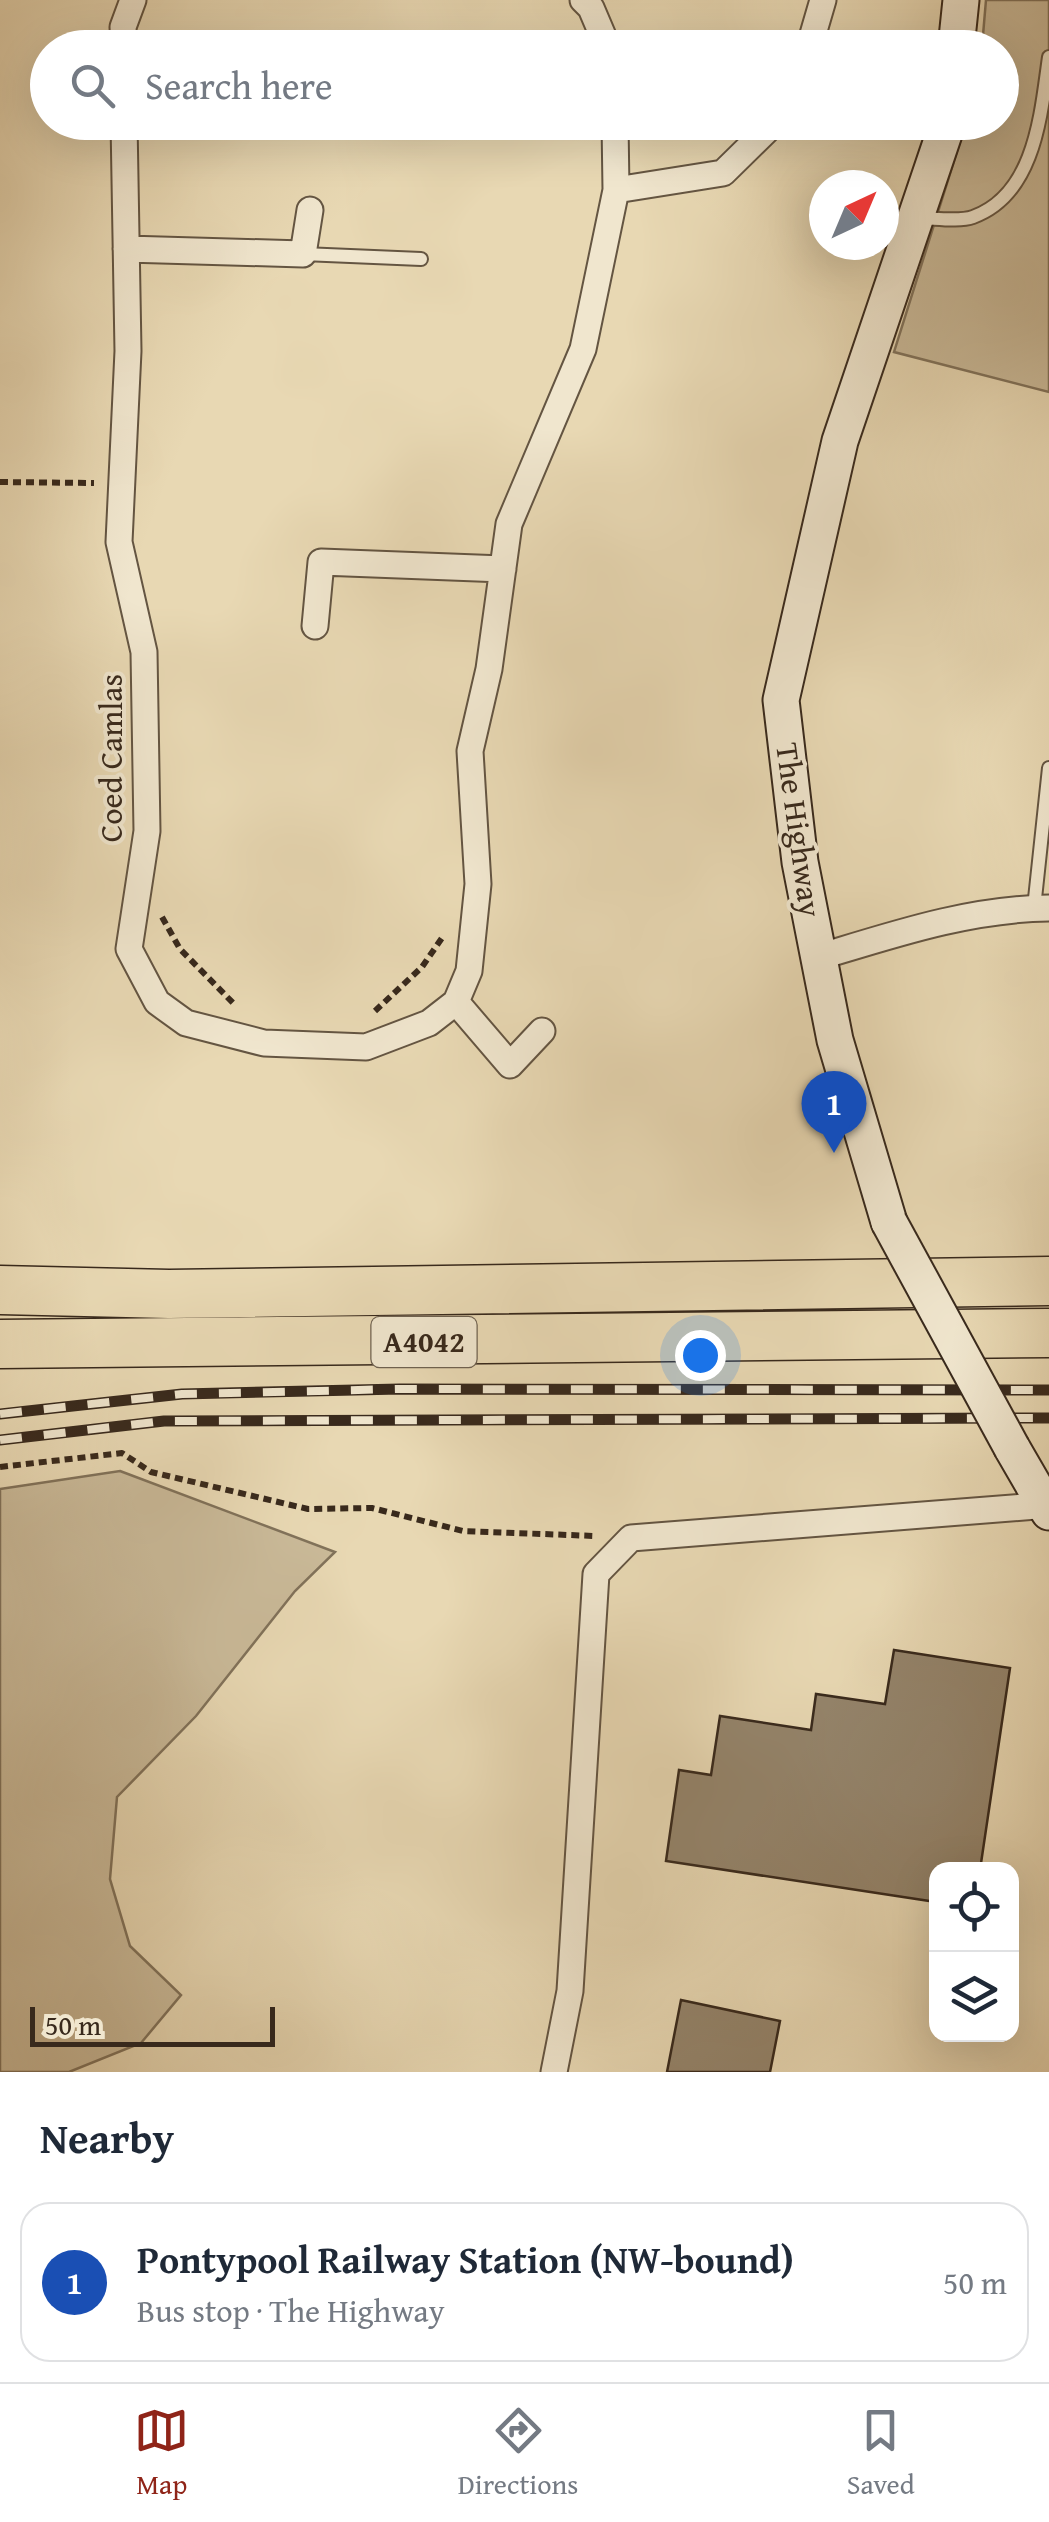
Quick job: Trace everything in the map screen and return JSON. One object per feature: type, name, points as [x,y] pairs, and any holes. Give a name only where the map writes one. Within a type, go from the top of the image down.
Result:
[{"type":"highway","name":"A4042","points":[[0,1290],[169,1294],[1049,1281]]},
{"type":"highway","name":"A4042","points":[[0,1344],[1049,1333]]},
{"type":"street","points":[[124,30],[132,0]]},
{"type":"street","points":[[582,0],[591,8],[600,30]]},
{"type":"street","points":[[814,30],[823,0]]},
{"type":"street","points":[[958,30],[960,0]]},
{"type":"street","name":"Coed Camlas","points":[[124,140],[128,351],[119,542],[144,652],[147,830],[129,948],[157,1002],[186,1022],[284,1044],[366,1047],[429,1023],[456,1002]]},
{"type":"street","points":[[542,1032],[510,1065],[456,1002],[469,971],[478,884],[470,751],[489,669],[510,524],[583,348],[616,190],[615,140]]},
{"type":"street","points":[[616,190],[722,173],[756,140]]},
{"type":"street","name":"The Highway","points":[[943,140],[840,442],[781,700],[800,862],[835,1040],[889,1222],[1048,1508]]},
{"type":"street","points":[[126,249],[302,254],[310,210]]},
{"type":"street","points":[[314,626],[321,562],[503,570]]},
{"type":"street","points":[[819,957],[933,923],[1042,908]]},
{"type":"street","points":[[554,2072],[570,1991],[596,1574],[631,1538],[1048,1508]]},
{"type":"lane","points":[[919,218],[972,218],[1006,195],[1040,126],[1049,57]]},
{"type":"lane","points":[[302,254],[421,259]]},
{"type":"lane","points":[[1042,908],[1049,768]]},
{"type":"path","points":[[0,482],[122,484]]},
{"type":"path","points":[[140,876],[180,949],[214,988],[284,1044]]},
{"type":"path","points":[[335,1046],[422,966],[444,934]]},
{"type":"path","points":[[0,1467],[122,1453],[152,1472],[308,1509],[372,1508],[463,1530],[631,1538]]},
{"type":"shaded area","points":[[986,0],[1049,0],[1049,392],[894,352],[961,140],[1019,140],[1019,30],[983,30]]},
{"type":"shaded area","points":[[120,1471],[335,1552],[295,1591],[196,1716],[117,1797],[110,1879],[130,1946],[181,1995],[141,2043],[69,2072],[0,2072],[0,1489]]},
{"type":"building","points":[[894,1650],[1010,1668],[981,1862],[929,1862],[929,1901],[666,1861],[679,1770],[711,1775],[720,1716],[811,1730],[816,1694],[885,1704]]},
{"type":"building","points":[[681,2000],[780,2021],[770,2072],[667,2072]]},
{"type":"railway","points":[[0,1414],[182,1394],[400,1389],[1049,1390]]},
{"type":"railway","points":[[0,1440],[164,1421],[1049,1418]]},
{"type":"place","name":"Pontypool Railway Station (NW-bound)","points":[[834,1153]]}]
